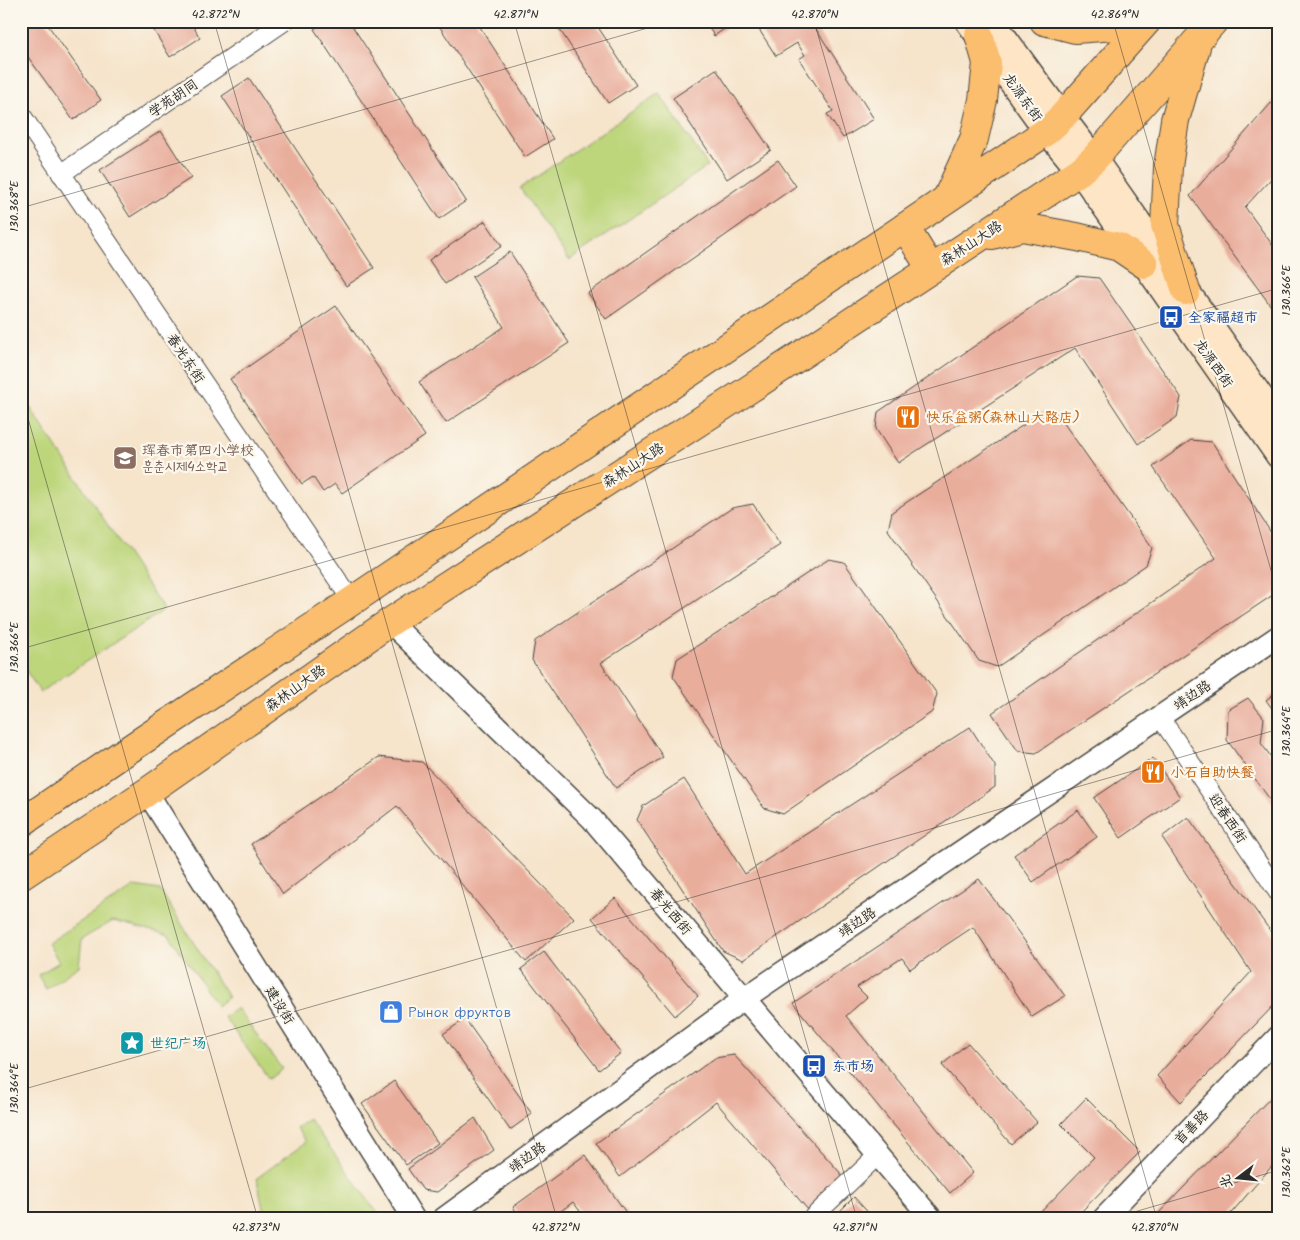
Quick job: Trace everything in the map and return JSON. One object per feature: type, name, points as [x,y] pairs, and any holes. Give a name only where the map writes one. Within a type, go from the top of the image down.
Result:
[{"type":"main road","points":[[1044,21],[1075,29],[1116,26],[1129,21]]},
{"type":"main road","points":[[22,820],[352,601],[1054,124],[1147,21]]},
{"type":"main road","points":[[946,199],[974,139],[983,100],[988,63],[980,26]]},
{"type":"main road","name":"龙源东街","points":[[980,26],[1087,165]]},
{"type":"main road","points":[[1186,291],[1165,225],[1168,167],[1175,120],[1206,30]]},
{"type":"main road","name":"森林山大路","points":[[21,876],[147,792],[390,622],[745,392],[1087,165],[1206,30]]},
{"type":"main road","name":"龙源西街","points":[[1087,165],[1144,264],[1279,456]]},
{"type":"main road","name":"龙源西街","points":[[1087,165],[1186,291],[1279,423]]},
{"type":"main road","points":[[905,227],[931,269]]},
{"type":"main road","points":[[978,238],[1022,227],[1119,247],[1144,264]]},
{"type":"street","name":"学苑胡同","points":[[61,174],[285,21]]},
{"type":"street","name":"春光东街","points":[[21,114],[352,601]]},
{"type":"street","name":"春光西街","points":[[390,622],[592,819],[932,1219]]},
{"type":"street","name":"靖边路","points":[[442,1219],[746,998],[1279,636]]},
{"type":"street","name":"迎春西街","points":[[1160,716],[1279,894]]},
{"type":"street","name":"建设街","points":[[147,792],[414,1219]]},
{"type":"street","name":"首善路","points":[[1103,1219],[1279,1036]]},
{"type":"street","points":[[810,1219],[878,1155]]},
{"type":"green space","points":[[659,93],[708,166],[569,260],[520,188]]},
{"type":"green space","points":[[21,394],[164,610],[40,692],[21,663]]},
{"type":"green space","points":[[135,886],[160,890],[228,997],[217,1006],[169,935],[113,921],[82,939],[79,966],[46,989],[38,975],[59,962],[48,943]]},
{"type":"green space","points":[[237,1008],[282,1069],[269,1079],[224,1017]]},
{"type":"green space","points":[[309,1119],[382,1219],[263,1219],[264,1214],[257,1178],[306,1142],[296,1128]]},
{"type":"building","points":[[21,21],[45,21],[101,100],[73,120],[21,47]]},
{"type":"building","points":[[148,21],[190,21],[200,38],[170,57]]},
{"type":"building","points":[[326,21],[349,21],[466,201],[439,219],[314,29]]},
{"type":"building","points":[[436,21],[476,21],[553,139],[525,157]]},
{"type":"building","points":[[554,21],[594,21],[636,85],[608,103]]},
{"type":"building","points":[[705,21],[736,21],[714,36]]},
{"type":"building","points":[[769,21],[811,21],[874,119],[843,138],[827,114],[833,111],[799,59],[805,55],[797,43],[776,56],[758,28]]},
{"type":"building","points":[[716,69],[771,150],[727,179],[673,98]]},
{"type":"building","points":[[249,78],[374,268],[346,286],[222,96]]},
{"type":"building","points":[[1279,94],[1279,170],[1245,207],[1279,254],[1279,317],[1190,196]]},
{"type":"building","points":[[161,131],[191,178],[130,217],[100,170]]},
{"type":"building","points":[[778,160],[796,186],[606,319],[588,293]]},
{"type":"building","points":[[485,221],[502,246],[445,284],[429,260]]},
{"type":"building","points":[[510,252],[569,343],[446,423],[419,382],[504,327],[472,277]]},
{"type":"building","points":[[1077,276],[1099,278],[1181,397],[1177,417],[1138,444],[1075,348],[898,463],[876,429],[878,412]]},
{"type":"building","points":[[336,306],[425,436],[342,493],[335,484],[323,492],[313,477],[302,484],[230,379]]},
{"type":"building","points":[[1043,412],[1058,415],[1152,548],[1146,565],[997,667],[979,661],[888,530],[892,512]]},
{"type":"building","points":[[1191,440],[1212,442],[1279,545],[1279,591],[1036,753],[1018,751],[992,713],[1216,558],[1153,467]]},
{"type":"building","points":[[753,504],[780,545],[601,663],[663,757],[616,788],[532,660],[535,641],[732,508]]},
{"type":"building","points":[[829,559],[844,562],[937,694],[932,712],[783,814],[764,808],[673,676],[677,659]]},
{"type":"building","points":[[1279,690],[1279,718],[1266,700]]},
{"type":"building","points":[[1248,698],[1264,718],[1261,743],[1279,768],[1279,812],[1227,740],[1228,710]]},
{"type":"building","points":[[970,727],[995,766],[995,787],[743,960],[723,951],[637,820],[643,806],[684,779],[745,874]]},
{"type":"building","points":[[379,757],[422,762],[574,918],[526,962],[397,806],[283,894],[251,844]]},
{"type":"building","points":[[1153,758],[1180,797],[1121,838],[1094,798]]},
{"type":"building","points":[[1078,810],[1097,837],[1033,882],[1014,855]]},
{"type":"building","points":[[1188,817],[1279,943],[1279,1000],[1181,1102],[1157,1076],[1251,972],[1162,837]]},
{"type":"building","points":[[979,879],[1065,996],[1032,1017],[973,927],[910,969],[902,958],[857,987],[867,997],[846,1016],[973,1173],[950,1193],[793,1003]]},
{"type":"building","points":[[615,898],[698,996],[675,1016],[592,918]]},
{"type":"building","points":[[544,952],[621,1053],[599,1070],[521,969]]},
{"type":"building","points":[[465,1019],[532,1114],[510,1130],[443,1034]]},
{"type":"building","points":[[968,1043],[1037,1122],[1011,1144],[942,1065]]},
{"type":"building","points":[[734,1055],[844,1177],[809,1211],[716,1102],[620,1177],[596,1143],[715,1058]]},
{"type":"building","points":[[394,1081],[438,1143],[406,1165],[362,1104]]},
{"type":"building","points":[[1279,1089],[1279,1158],[1226,1219],[1153,1219]]},
{"type":"building","points":[[1086,1098],[1140,1152],[1074,1219],[1034,1219],[1094,1157],[1061,1124]]},
{"type":"building","points":[[475,1118],[494,1150],[437,1192],[423,1190],[408,1169]]},
{"type":"building","points":[[585,1155],[627,1214],[621,1219],[586,1219],[573,1202],[550,1219],[522,1219],[513,1207]]},
{"type":"building","points":[[854,1197],[874,1219],[832,1219]]},
{"type":"place","name":"全家福超市","points":[[1171,317]]},
{"type":"place","name":"快乐益粥(森林山大路店)","points":[[908,417]]},
{"type":"place","name":"珲春市第四小学校 훈춘시제4소학교","points":[[125,458]]},
{"type":"place","name":"小石自助快餐","points":[[1153,772]]},
{"type":"place","name":"Рынок фруктов","points":[[391,1012]]},
{"type":"place","name":"世纪广场","points":[[132,1043]]},
{"type":"place","name":"东市场","points":[[814,1066]]}]
